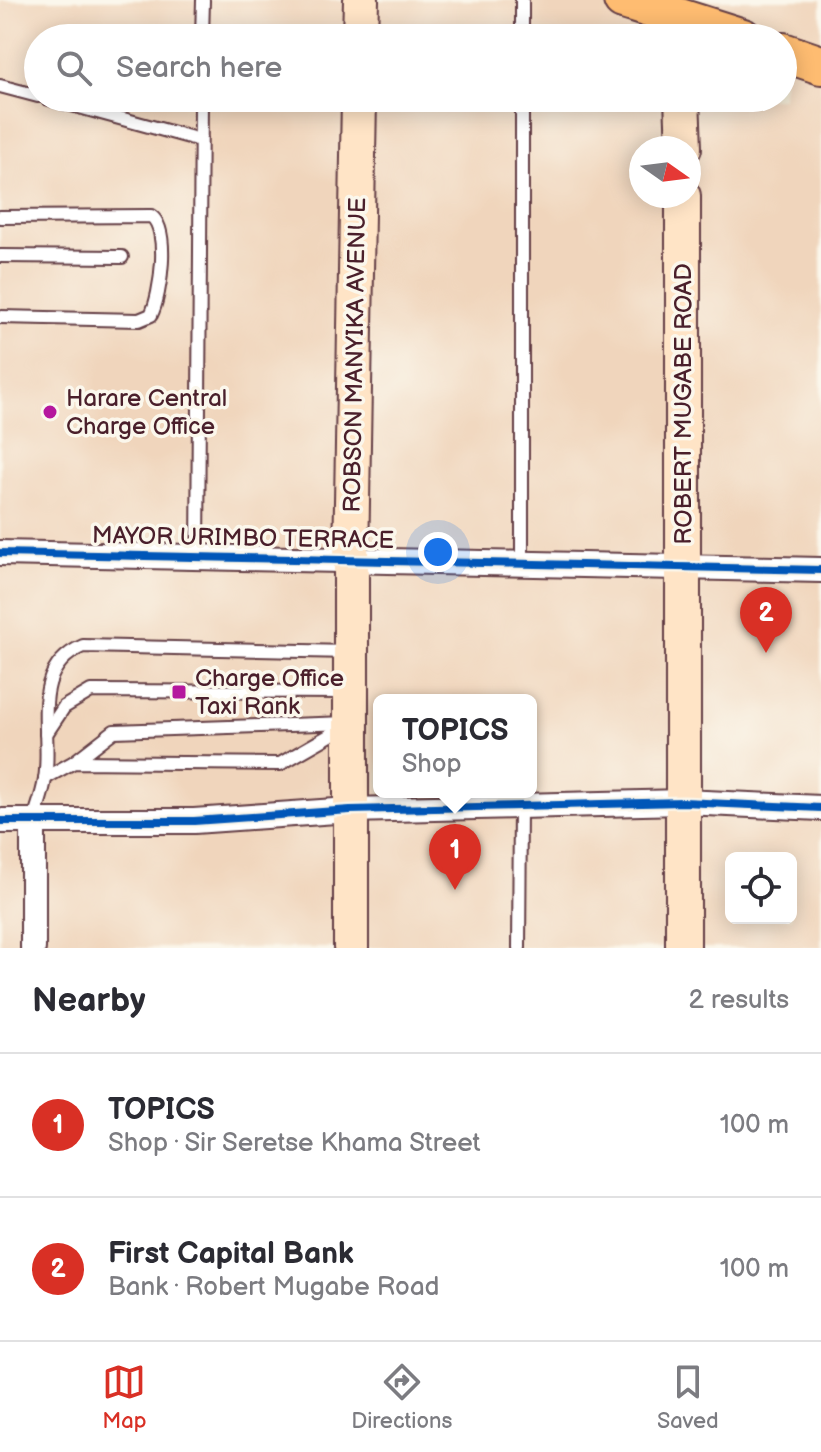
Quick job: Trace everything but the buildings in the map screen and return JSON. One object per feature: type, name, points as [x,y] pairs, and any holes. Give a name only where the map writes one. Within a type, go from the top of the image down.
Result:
[{"type":"main road","points":[[360,24],[361,0]]},
{"type":"main road","points":[[623,0],[680,18]]},
{"type":"main road","points":[[797,57],[821,65]]},
{"type":"main road","name":"ROBSON MANYIKA AVENUE","points":[[351,948],[351,560],[359,112]]},
{"type":"main road","points":[[683,112],[684,136]]},
{"type":"main road","name":"ROBERT MUGABE ROAD","points":[[683,208],[683,948]]},
{"type":"street","name":"MAYOR URIMBO TERRACE","points":[[0,553],[821,570]]},
{"type":"street","points":[[0,821],[194,821],[350,810],[683,802],[821,808]]},
{"type":"street","points":[[33,822],[33,948]]},
{"type":"lane","points":[[202,24],[203,0]]},
{"type":"lane","points":[[522,0],[522,24]]},
{"type":"lane","points":[[0,86],[24,92]]},
{"type":"lane","points":[[97,112],[200,140]]},
{"type":"lane","points":[[198,557],[201,112]]},
{"type":"lane","points":[[522,112],[522,565]]},
{"type":"lane","points":[[0,217],[151,216],[163,232],[157,303],[151,315],[139,320],[0,317]]},
{"type":"lane","points":[[0,256],[122,257]]},
{"type":"lane","points":[[33,822],[45,778],[46,688],[56,665],[68,652],[83,646],[352,652]]},
{"type":"lane","points":[[46,734],[64,707],[91,691],[351,708]]},
{"type":"lane","points":[[45,778],[74,762],[114,731],[351,708]]},
{"type":"lane","points":[[74,762],[280,764],[351,708]]},
{"type":"lane","points":[[519,948],[520,807]]},
{"type":"shaded area","points":[[0,0],[821,0],[821,948],[0,948]]},
{"type":"cycle path","points":[[0,553],[821,570]]},
{"type":"cycle path","points":[[0,821],[194,821],[350,810],[683,802],[821,808]]},
{"type":"place","name":"Harare Central Charge Office","points":[[50,412]]},
{"type":"place","name":"First Capital Bank","points":[[766,653]]},
{"type":"place","name":"Charge Office Taxi Rank","points":[[179,692]]},
{"type":"place","name":"TOPICS","points":[[455,890]]}]
